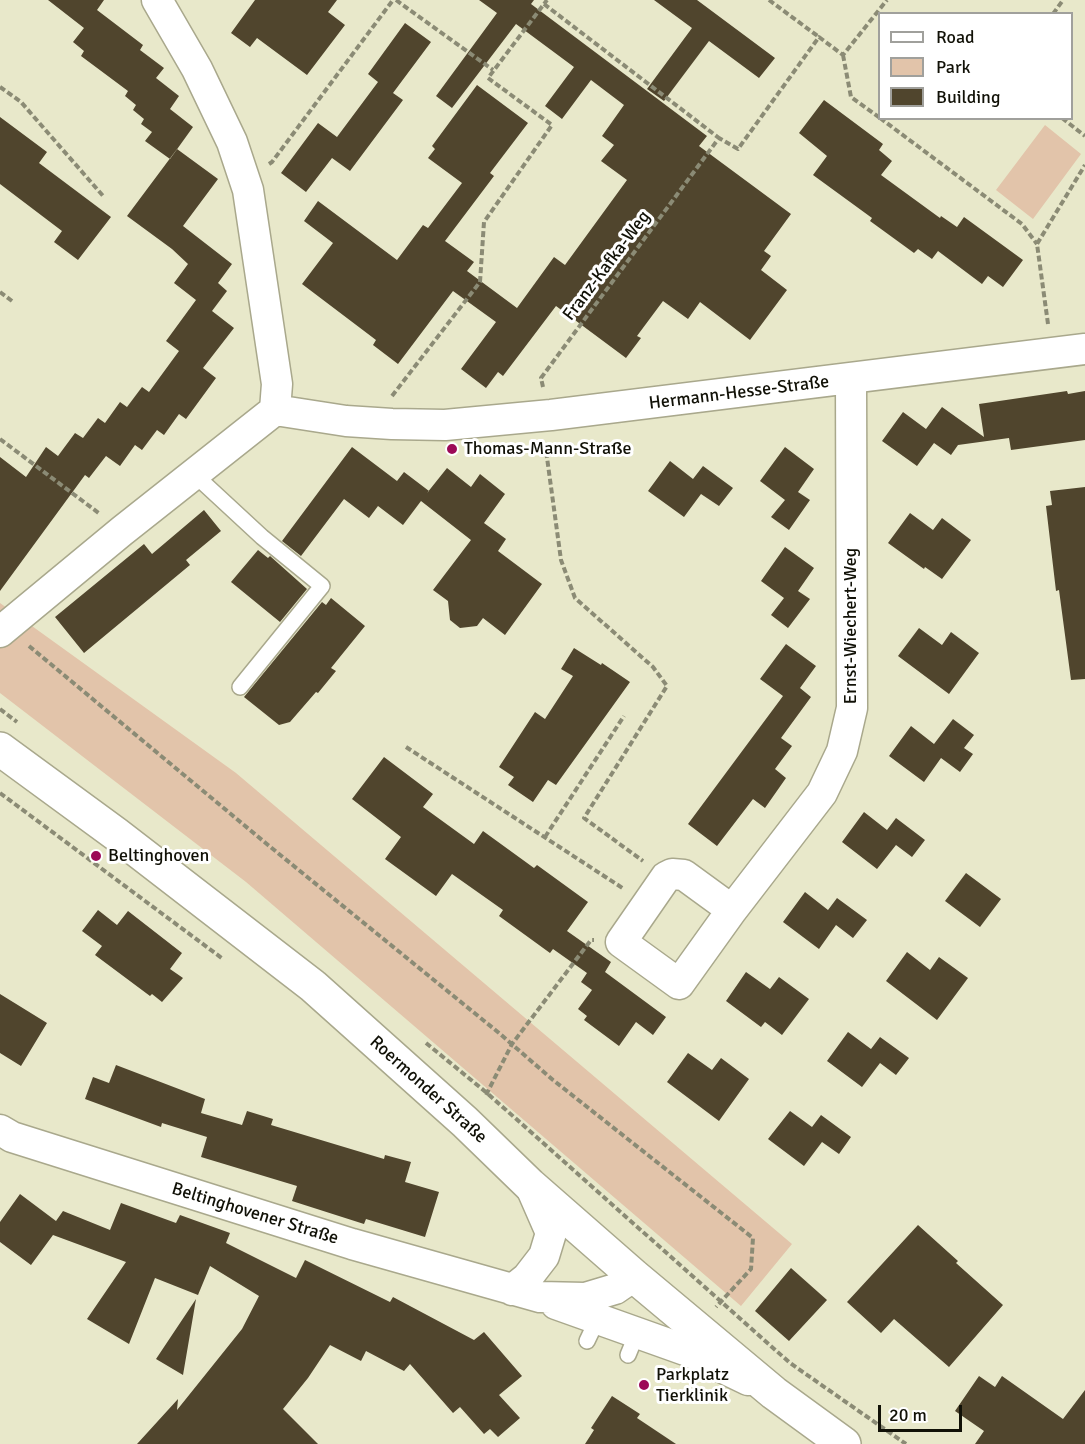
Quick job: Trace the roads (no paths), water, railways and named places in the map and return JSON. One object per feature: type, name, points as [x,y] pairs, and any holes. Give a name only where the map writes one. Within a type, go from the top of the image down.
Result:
[{"type":"main road","name":"Roermonder Straße","points":[[0,749],[116,834],[313,986],[465,1122],[530,1185],[634,1276],[774,1393],[844,1444]]},
{"type":"street","points":[[3,629],[275,410],[277,384],[248,190],[232,142],[196,69],[157,0]]},
{"type":"street","name":"Hermann-Hesse-Straße","points":[[275,410],[346,421],[445,425],[551,416],[1085,349]]},
{"type":"street","name":"Ernst-Wiechert-Weg","points":[[732,910],[684,875],[672,874],[666,878],[621,942],[679,984],[732,910],[822,793],[842,751],[852,708],[850,379]]},
{"type":"street","name":"Beltinghovener Straße","points":[[0,1130],[12,1137],[319,1234],[526,1294],[585,1298],[615,1289],[634,1276]]},
{"type":"street","points":[[526,1294],[527,1278],[544,1256],[551,1233],[530,1185]]},
{"type":"street","name":"Beltinghovener Straße","points":[[526,1294],[592,1330],[633,1344],[688,1351],[774,1393]]},
{"type":"lane","points":[[195,475],[262,537],[322,586],[240,687]]},
{"type":"place","name":"Thomas-Mann-Straße","points":[[452,449]]},
{"type":"place","name":"Beltinghoven","points":[[96,856]]},
{"type":"place","name":"Parkplatz Tierklinik","points":[[644,1385]]}]
